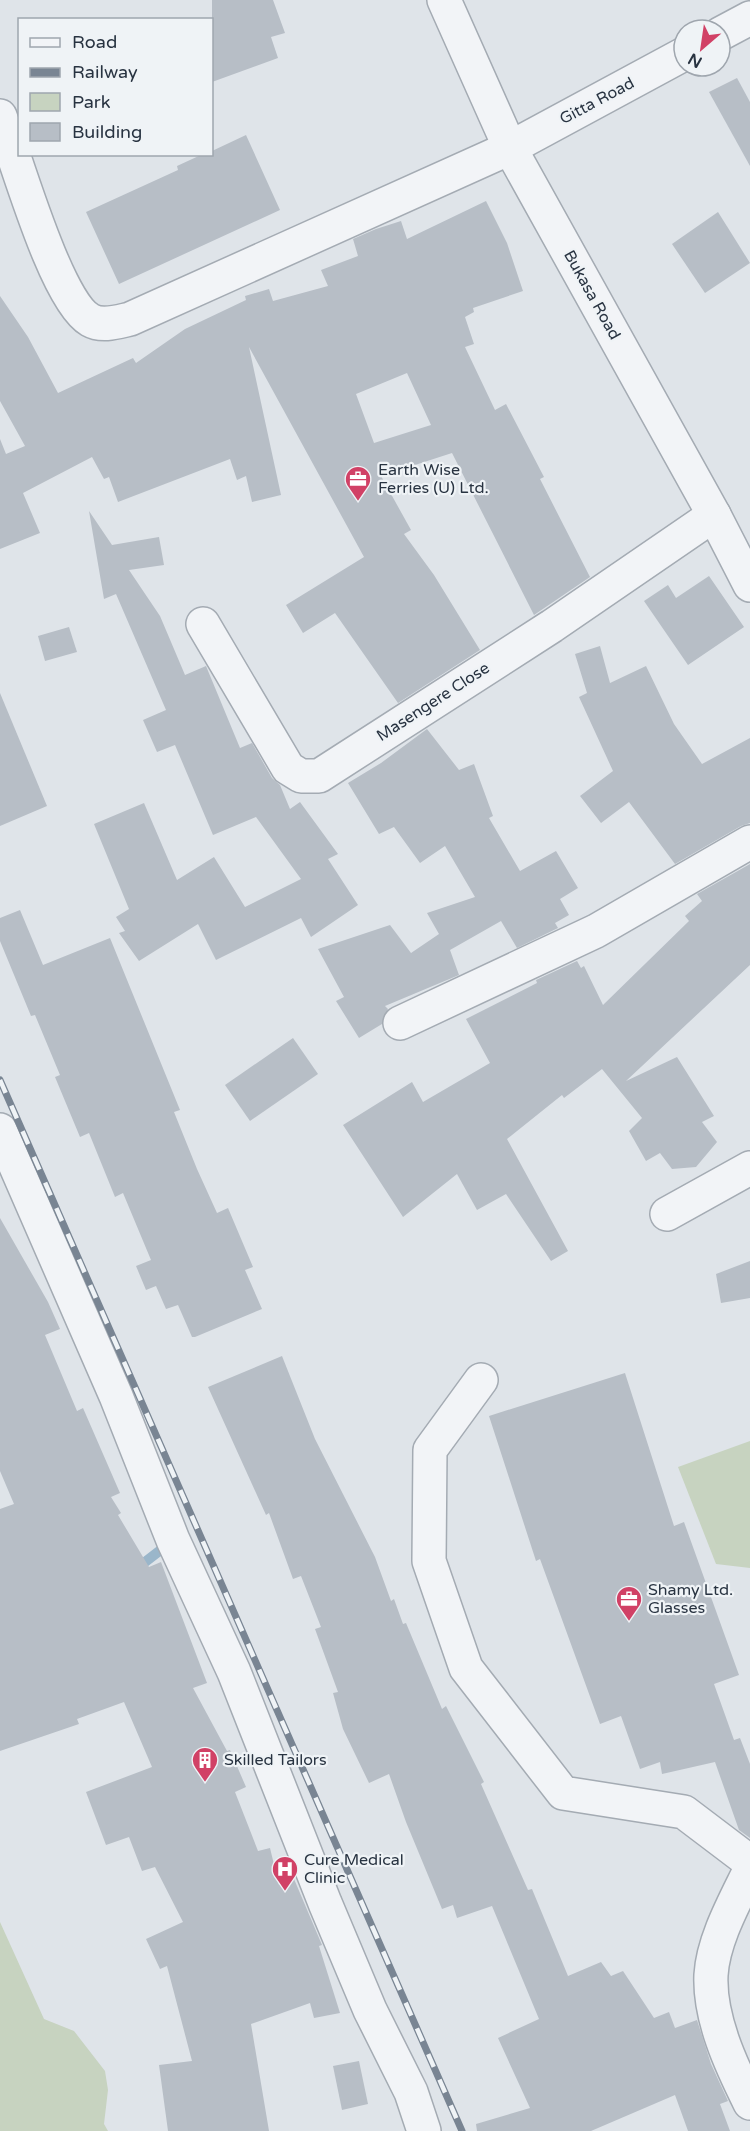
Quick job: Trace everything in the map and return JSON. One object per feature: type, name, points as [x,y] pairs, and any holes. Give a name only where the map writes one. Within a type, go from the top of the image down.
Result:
[{"type":"street","name":"Bukasa Road","points":[[444,0],[510,148],[714,515],[750,585]]},
{"type":"street","points":[[732,28],[750,18]]},
{"type":"street","name":"Gitta Road","points":[[0,117],[54,268],[72,303],[90,320],[110,324],[129,319],[510,148],[672,60]]},
{"type":"street","name":"Masengere Close","points":[[202,624],[288,768],[301,776],[319,777],[552,626],[714,515]]},
{"type":"street","points":[[400,1023],[596,931],[750,842]]},
{"type":"street","points":[[0,1130],[116,1396],[173,1540],[234,1672],[325,1903],[370,2010],[411,2092],[424,2131]]},
{"type":"street","points":[[667,1214],[750,1168]]},
{"type":"street","points":[[481,1380],[430,1450],[429,1561],[466,1668],[563,1793],[684,1812],[750,1862]]},
{"type":"street","points":[[750,1870],[721,1936],[711,1974],[713,1994],[728,2055],[750,2103]]},
{"type":"green space","points":[[750,1441],[750,1568],[716,1564],[678,1467]]},
{"type":"green space","points":[[0,1922],[44,2019],[74,2031],[105,2071],[108,2090],[104,2124],[108,2131],[0,2131]]},
{"type":"building","points":[[212,0],[273,0],[285,33],[271,37],[278,58],[213,82]]},
{"type":"building","points":[[737,78],[750,102],[750,166],[709,92]]},
{"type":"building","points":[[246,135],[280,210],[119,284],[86,212],[178,170],[177,166],[199,156],[213,156],[213,151]]},
{"type":"building","points":[[486,201],[507,243],[523,291],[473,308],[474,312],[465,317],[474,344],[465,347],[495,410],[506,404],[544,477],[540,479],[590,577],[534,615],[452,453],[381,476],[411,530],[404,534],[434,575],[480,650],[398,703],[335,613],[303,633],[286,605],[364,557],[249,347],[281,495],[252,502],[246,476],[237,480],[230,459],[118,502],[109,477],[104,479],[92,457],[23,493],[40,533],[0,549],[0,439],[6,454],[25,446],[0,401],[0,296],[28,337],[58,393],[133,358],[136,363],[185,329],[246,300],[245,296],[269,289],[273,301],[328,286],[321,270],[358,256],[353,239],[401,221],[407,239]],"holes":[[[407,373],[431,425],[374,443],[356,394]]]},
{"type":"building","points":[[718,212],[750,263],[705,293],[672,244]]},
{"type":"building","points":[[89,511],[112,545],[159,537],[164,565],[129,570],[160,616],[185,675],[206,666],[240,748],[252,743],[272,778],[280,785],[290,809],[300,802],[338,854],[328,859],[358,905],[311,937],[301,918],[216,960],[198,924],[139,961],[119,933],[125,931],[116,917],[129,909],[94,824],[144,803],[177,880],[214,857],[245,907],[301,879],[256,817],[213,835],[175,745],[157,752],[143,720],[166,710],[116,594],[104,599]]},
{"type":"building","points":[[709,576],[744,627],[688,665],[644,601],[668,585],[676,598]]},
{"type":"building","points":[[69,627],[77,652],[45,661],[38,636]]},
{"type":"building","points":[[600,646],[610,683],[646,666],[674,724],[702,764],[750,738],[750,823],[675,864],[629,802],[601,823],[580,796],[613,771],[579,697],[587,693],[575,654]]},
{"type":"building","points":[[0,693],[47,806],[0,826]]},
{"type":"building","points":[[427,729],[459,770],[474,764],[493,816],[489,818],[520,871],[556,851],[578,888],[560,899],[569,915],[555,923],[558,928],[517,948],[501,921],[450,950],[459,975],[385,1006],[388,1009],[382,1024],[359,1038],[336,1001],[344,997],[318,949],[390,925],[411,953],[439,934],[427,913],[475,897],[445,846],[420,863],[394,827],[379,834],[348,783],[381,763]]},
{"type":"building","points":[[750,864],[750,965],[626,1081],[677,1057],[714,1116],[702,1122],[717,1142],[696,1167],[672,1169],[660,1153],[646,1161],[629,1131],[642,1118],[602,1069],[564,1098],[562,1095],[507,1139],[568,1251],[551,1261],[506,1194],[477,1210],[457,1174],[403,1217],[343,1125],[412,1082],[423,1102],[490,1063],[466,1019],[537,983],[536,980],[577,961],[581,968],[584,966],[603,1005],[689,921],[685,916],[702,901],[697,894]]},
{"type":"building","points":[[20,910],[43,965],[110,938],[180,1110],[174,1112],[197,1169],[217,1213],[228,1208],[253,1267],[245,1270],[262,1309],[192,1337],[178,1305],[166,1309],[156,1286],[146,1290],[136,1266],[151,1260],[123,1193],[115,1197],[89,1133],[80,1137],[55,1077],[60,1075],[35,1015],[31,1016],[0,941],[0,918]]},
{"type":"building","points":[[293,1038],[318,1074],[250,1121],[225,1085]]},
{"type":"building","points":[[0,1218],[48,1302],[60,1329],[45,1335],[77,1411],[83,1408],[120,1493],[111,1497],[121,1513],[118,1515],[149,1567],[161,1562],[207,1683],[193,1688],[227,1751],[230,1750],[246,1787],[235,1792],[258,1851],[270,1848],[279,1885],[294,1879],[322,1945],[319,1946],[340,2013],[314,2018],[310,2003],[251,2024],[269,2131],[168,2131],[159,2065],[192,2061],[167,1966],[160,1969],[146,1939],[183,1922],[155,1867],[142,1871],[129,1837],[106,1845],[86,1792],[152,1767],[124,1702],[77,1719],[79,1724],[0,1751],[0,1509],[14,1504],[0,1471]]},
{"type":"building","points":[[750,1261],[750,1298],[721,1303],[716,1274]]},
{"type":"building","points":[[282,1356],[315,1439],[375,1557],[391,1601],[394,1599],[403,1624],[406,1623],[442,1709],[446,1706],[484,1782],[481,1784],[528,1890],[532,1889],[568,1976],[601,1962],[611,1976],[623,1971],[654,2018],[669,2012],[675,2028],[697,2020],[711,2064],[728,2101],[720,2104],[730,2131],[688,2131],[675,2095],[591,2131],[477,2131],[476,2124],[530,2108],[498,2038],[539,2019],[492,1906],[457,1918],[453,1905],[442,1909],[389,1774],[369,1783],[343,1729],[333,1693],[338,1692],[315,1629],[321,1627],[301,1576],[293,1579],[269,1513],[266,1515],[208,1387]]},
{"type":"building","points":[[625,1373],[674,1526],[684,1522],[739,1675],[714,1684],[734,1740],[740,1738],[750,1764],[750,1838],[739,1830],[715,1762],[662,1774],[660,1762],[640,1769],[621,1716],[600,1724],[540,1559],[536,1561],[489,1416]]},
{"type":"building","points":[[359,2061],[368,2104],[342,2110],[333,2066]]},
{"type":"waterway","points":[[136,1569],[171,1542]]},
{"type":"railway","points":[[0,1080],[462,2131]]},
{"type":"place","name":"Earth Wise Ferries (U) Ltd.","points":[[358,502]]},
{"type":"place","name":"Shamy Ltd. Glasses","points":[[629,1622]]},
{"type":"place","name":"Skilled Tailors","points":[[205,1783]]},
{"type":"place","name":"Cure Medical Clinic","points":[[285,1892]]}]
